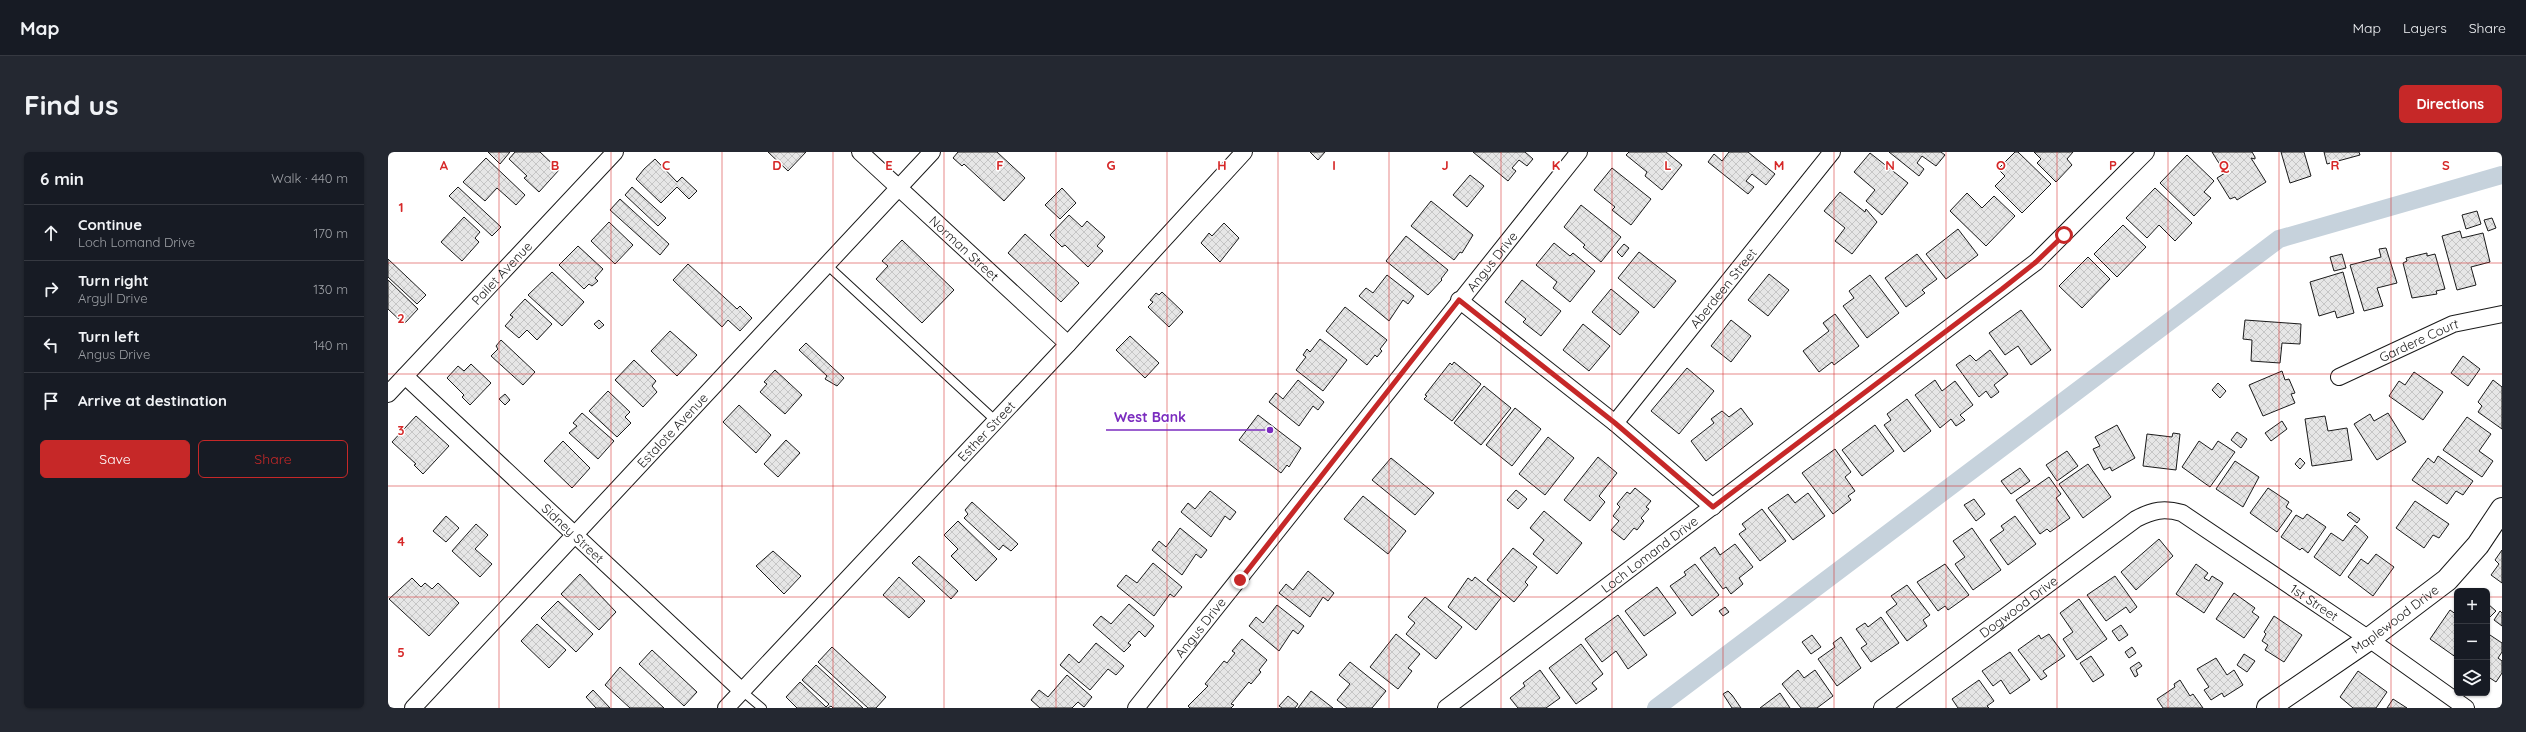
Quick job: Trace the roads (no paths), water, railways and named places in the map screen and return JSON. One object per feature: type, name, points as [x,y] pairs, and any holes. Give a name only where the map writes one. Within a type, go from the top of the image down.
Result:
[{"type":"street","name":"Pailet Avenue","points":[[388,394],[615,152]]},
{"type":"street","name":"Norman Street","points":[[860,152],[1068,344]]},
{"type":"street","name":"Estalote Avenue","points":[[412,708],[932,152]]},
{"type":"street","name":"Esther Street","points":[[726,708],[996,422],[1244,152]]},
{"type":"street","name":"Angus Drive","points":[[1136,708],[1459,300],[1579,152]]},
{"type":"street","name":"Aberdeen Street","points":[[1615,423],[1832,152]]},
{"type":"street","name":"Loch Lomand Drive","points":[[1446,708],[2036,262],[2146,152]]},
{"type":"street","points":[[1459,300],[1615,423],[1713,507]]},
{"type":"street","name":"Gardere Court","points":[[2339,377],[2453,324],[2502,314]]},
{"type":"street","name":"Sidney Street","points":[[405,376],[574,536],[742,691]]},
{"type":"street","name":"Maplewood Drive","points":[[2268,708],[2369,639],[2447,580],[2478,545],[2502,509]]},
{"type":"street","name":"1st Street","points":[[2158,510],[2182,513],[2369,639],[2466,708]]},
{"type":"street","name":"Dogwood Drive","points":[[1882,708],[2136,519],[2158,510]]},
{"type":"lane","points":[[827,265],[996,422]]},
{"type":"lane","points":[[742,691],[762,708]]},
{"type":"waterway","points":[[1656,708],[2279,239],[2502,175]]},
{"type":"place","name":"West Bank","points":[[1270,430]]}]
